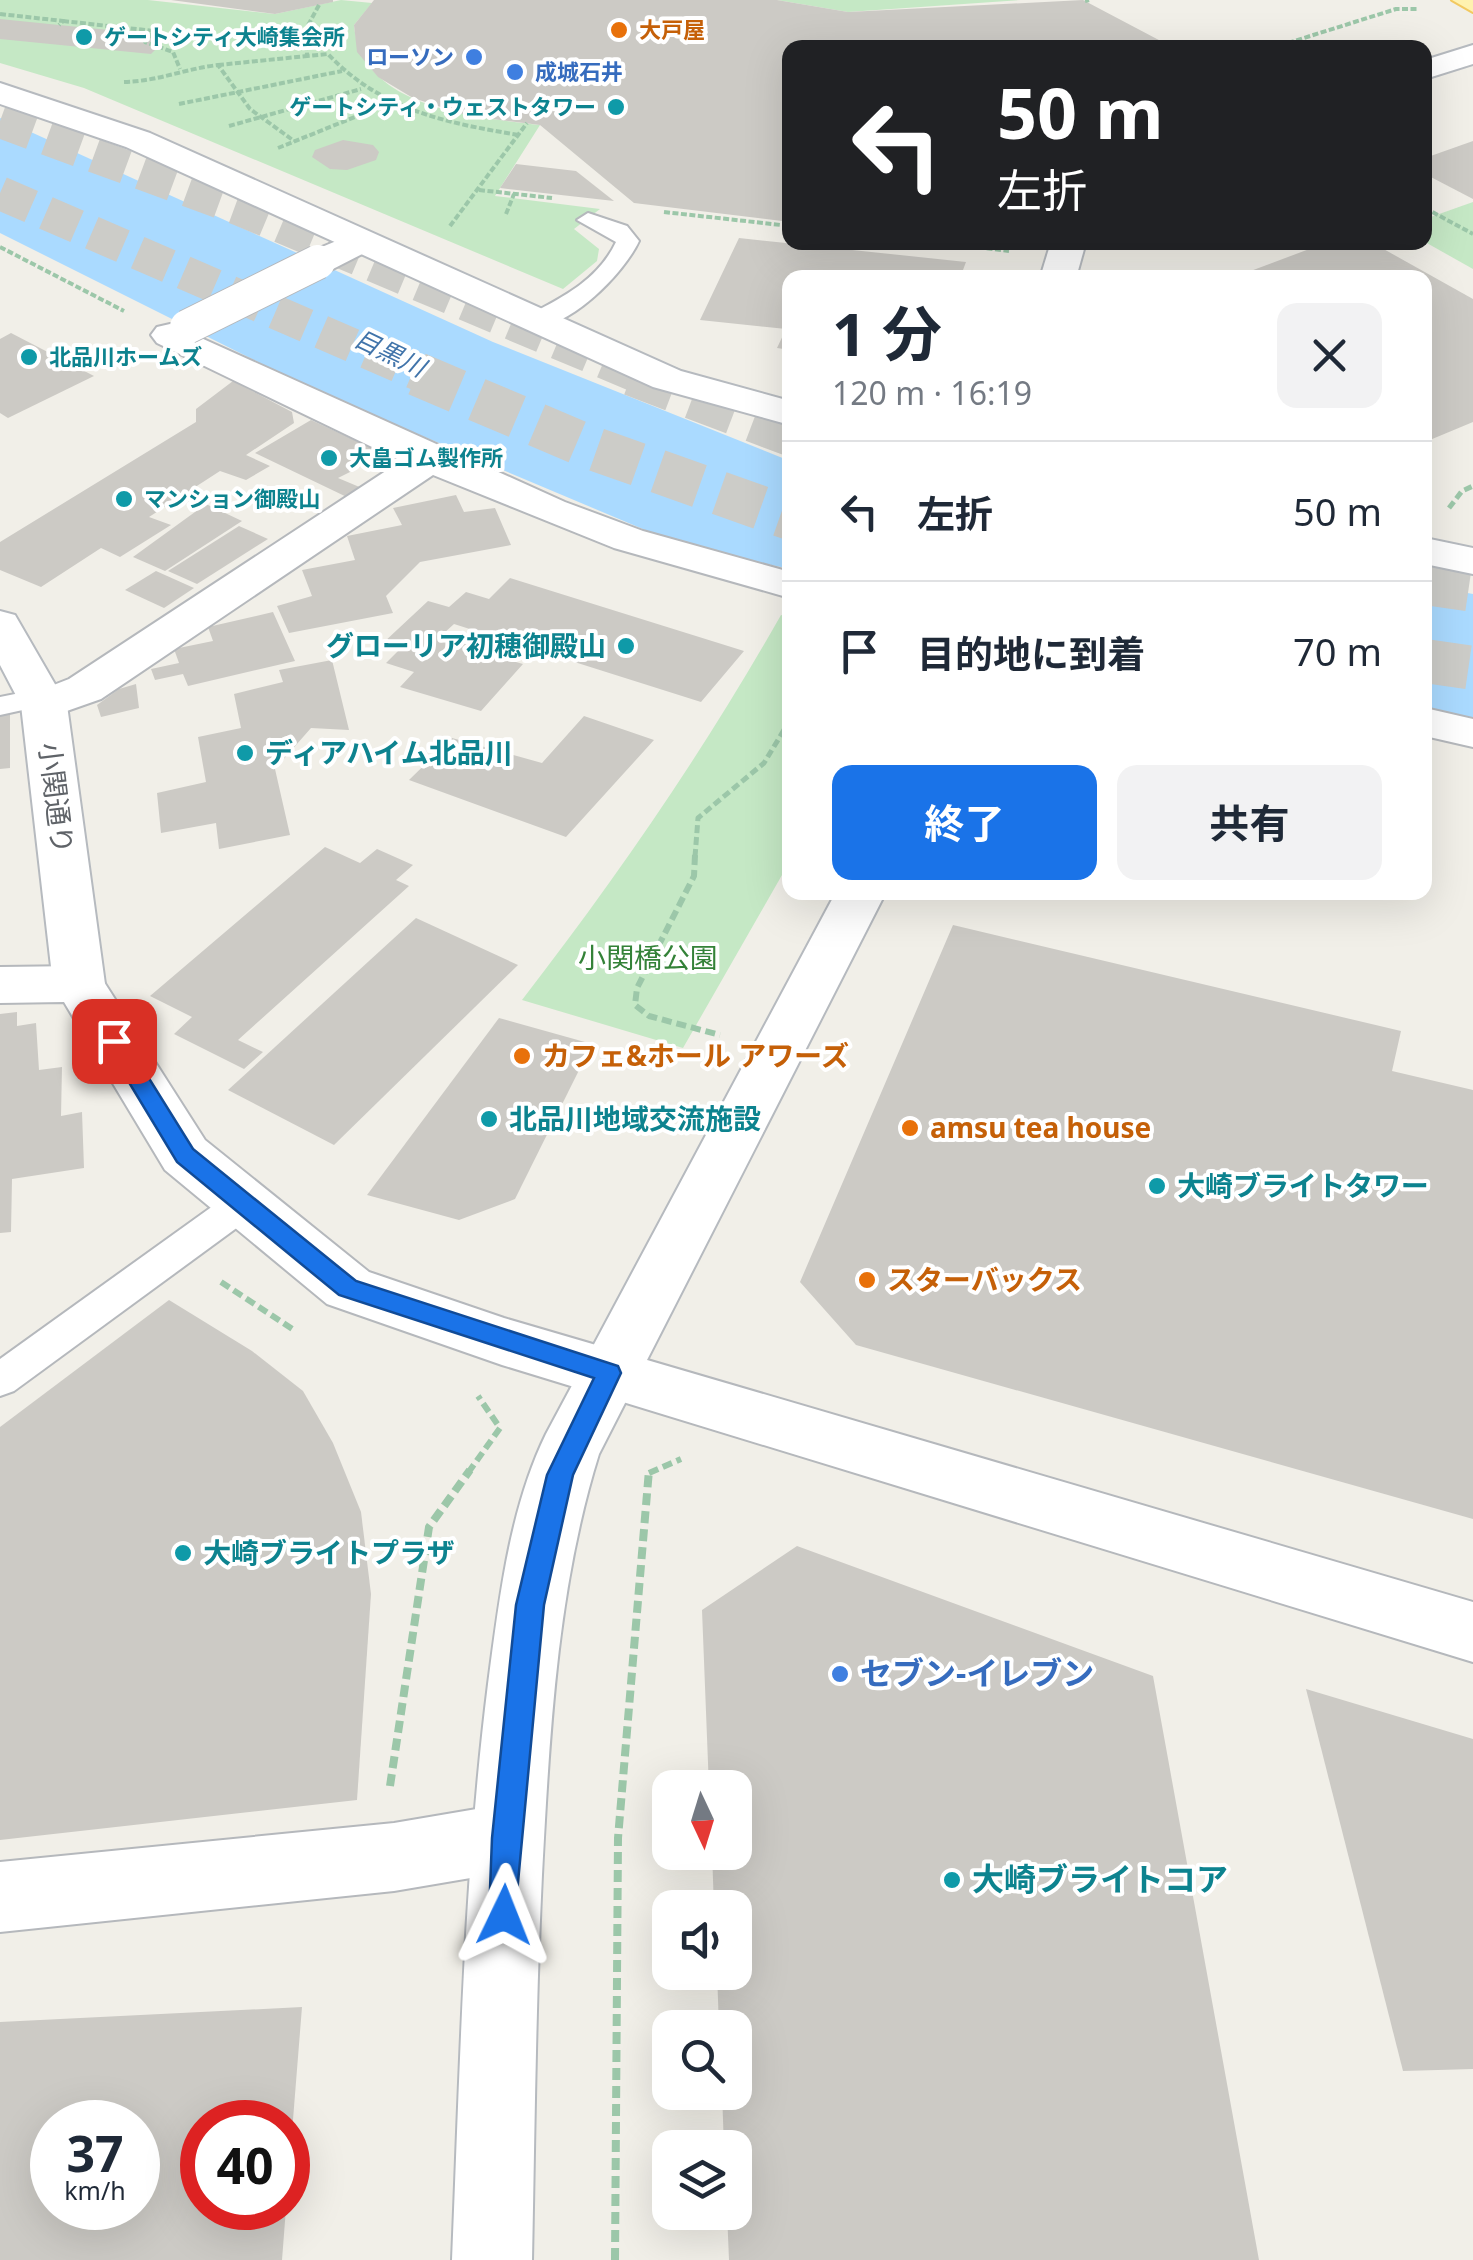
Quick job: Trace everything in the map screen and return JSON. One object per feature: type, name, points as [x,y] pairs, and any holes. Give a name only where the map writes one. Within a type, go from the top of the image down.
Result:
[{"type":"street","points":[[1432,68],[1473,54]]},
{"type":"street","points":[[0,93],[138,140],[358,243],[667,378],[782,411]]},
{"type":"street","points":[[178,331],[358,243]]},
{"type":"street","points":[[178,331],[534,506],[646,544],[782,583]]},
{"type":"street","points":[[28,703],[85,689],[430,458]]},
{"type":"street","points":[[1432,552],[1473,561]]},
{"type":"street","name":"小関通り","points":[[0,624],[28,703],[79,984]]},
{"type":"street","points":[[1432,724],[1473,734]]},
{"type":"street","points":[[492,2260],[506,1838],[530,1605],[552,1499],[568,1452],[857,900]]},
{"type":"street","points":[[0,985],[79,984],[185,1156],[348,1288],[609,1373],[1473,1632]]},
{"type":"street","points":[[0,1897],[394,1857],[506,1838]]},
{"type":"lane","points":[[535,321],[596,286],[622,256],[628,241],[619,231],[588,220]]},
{"type":"lane","points":[[0,1380],[244,1203]]},
{"type":"path","points":[[307,56],[302,36],[308,17],[319,5]]},
{"type":"path","points":[[1297,40],[1396,9],[1434,9]]},
{"type":"path","points":[[0,14],[154,31],[145,42],[173,52],[180,70]]},
{"type":"path","points":[[109,83],[162,82],[180,70],[328,54],[362,88],[388,104],[438,122],[519,135]]},
{"type":"path","points":[[218,65],[232,93],[256,118],[294,141]]},
{"type":"path","points":[[177,104],[342,71]]},
{"type":"path","points":[[223,127],[362,88]]},
{"type":"path","points":[[272,150],[388,104]]},
{"type":"path","points":[[444,229],[455,223],[527,124]]},
{"type":"path","points":[[506,214],[514,194]]},
{"type":"path","points":[[1432,211],[1473,234]]},
{"type":"path","points":[[0,247],[178,331]]},
{"type":"path","points":[[1001,250],[1009,251]]},
{"type":"path","points":[[1462,491],[1473,486]]},
{"type":"path","points":[[726,1036],[649,1016],[635,1004],[637,988],[694,876],[698,818],[764,763],[782,733]]},
{"type":"path","points":[[174,1252],[299,1333]]},
{"type":"path","points":[[390,1789],[429,1526],[500,1428],[474,1389]]},
{"type":"path","points":[[615,2260],[618,1838],[650,1469],[697,1454]]},
{"type":"green space","points":[[0,0],[148,0],[275,14],[341,0],[372,3],[354,25],[361,53],[377,75],[399,91],[454,112],[540,125],[495,196],[600,209],[574,229],[599,249],[597,261],[563,289],[84,88],[0,63]]},
{"type":"green space","points":[[777,0],[1020,0],[848,12]]},
{"type":"green space","points":[[1473,202],[1473,269],[1432,246],[1432,217]]},
{"type":"green space","name":"小関橋公園","points":[[782,615],[782,875],[683,1048],[522,1000],[592,907],[721,715]]},
{"type":"water","name":"目黒川","points":[[0,118],[493,342],[782,458],[782,567],[683,546],[318,392],[0,233]]},
{"type":"water","points":[[1432,586],[1473,594],[1473,721],[1432,712]]},
{"type":"building","points":[[171,0],[333,0],[333,2],[275,14]]},
{"type":"building","name":"ゲートシティ・ウェストタワー","points":[[374,0],[777,0],[848,12],[1083,0],[1159,40],[782,40],[782,221],[634,203],[540,125],[469,116],[413,98],[378,77],[357,52],[354,25]]},
{"type":"building","name":"ゲートシティ大崎集会所","points":[[0,19],[169,36],[151,54],[0,39]]},
{"type":"building","points":[[343,140],[373,145],[379,152],[376,160],[347,170],[330,169],[312,157],[315,150]]},
{"type":"building","points":[[1473,141],[1473,199],[1432,178],[1432,156]]},
{"type":"building","points":[[516,164],[576,171],[614,201],[500,188]]},
{"type":"building","points":[[739,238],[782,243],[782,250],[852,250],[966,262],[963,270],[782,270],[782,329],[700,320]]},
{"type":"building","points":[[1307,250],[1385,250],[1421,270],[1253,270]]},
{"type":"building","points":[[1432,276],[1473,299],[1473,422],[1432,439]]},
{"type":"building","name":"北品川ホームズ","points":[[11,333],[94,376],[8,418],[0,413],[0,339]]},
{"type":"building","name":"マンション御殿山","points":[[233,381],[292,412],[294,423],[246,455],[270,466],[246,480],[220,471],[149,517],[171,525],[120,557],[101,548],[41,587],[0,570],[0,542],[196,422],[196,409]]},
{"type":"building","name":"大畠ゴム製作所","points":[[311,420],[406,464],[391,473],[368,463],[338,478],[369,491],[353,500],[255,453]]},
{"type":"building","points":[[456,495],[464,512],[495,508],[511,545],[420,562],[386,596],[393,613],[289,633],[277,606],[312,596],[302,570],[355,560],[347,536],[402,525],[393,508]]},
{"type":"building","points":[[206,504],[242,521],[165,571],[133,557]]},
{"type":"building","points":[[239,526],[268,539],[197,584],[168,571]]},
{"type":"building","points":[[156,571],[194,588],[164,608],[125,590]]},
{"type":"building","name":"グローリア初穂御殿山","points":[[510,578],[744,651],[701,702],[454,624],[443,634],[472,643],[468,648],[523,664],[481,711],[400,687],[414,672],[386,663],[400,649],[383,643],[428,601],[449,607],[466,592],[489,599]]},
{"type":"building","points":[[273,612],[295,661],[188,686],[183,674],[155,680],[151,669],[179,663],[174,649],[213,641],[208,627]]},
{"type":"building","name":"ディアハイム北品川","points":[[332,660],[349,730],[311,728],[275,769],[290,835],[219,849],[216,823],[161,833],[157,793],[206,782],[198,737],[241,728],[234,694],[283,682],[279,670]]},
{"type":"building","points":[[136,684],[139,708],[101,717],[97,705],[119,689]]},
{"type":"building","points":[[10,710],[10,768],[0,769],[0,712]]},
{"type":"building","points":[[584,716],[654,740],[566,837],[409,780],[452,738],[542,763]]},
{"type":"building","points":[[325,847],[360,863],[377,849],[413,865],[396,880],[409,886],[238,1040],[263,1052],[244,1069],[174,1034],[192,1017],[150,996]]},
{"type":"building","points":[[416,918],[518,965],[334,1145],[228,1090]]},
{"type":"building","name":"大崎ブライトタワー","points":[[953,925],[1401,1031],[1392,1071],[1473,1090],[1473,1519],[856,1345],[800,1282]]},
{"type":"building","points":[[17,1012],[17,1026],[36,1023],[39,1070],[62,1067],[61,1116],[82,1112],[84,1168],[12,1179],[11,1232],[0,1233],[0,1014]]},
{"type":"building","name":"北品川地域交流施設","points":[[499,1018],[592,1044],[515,1199],[459,1220],[367,1195]]},
{"type":"building","name":"大崎ブライトプラザ","points":[[169,1300],[252,1351],[303,1391],[333,1443],[361,1512],[371,1594],[357,1800],[0,1840],[0,1427]]},
{"type":"building","name":"大崎ブライトコア","points":[[797,1546],[1153,1676],[1259,2260],[729,2260],[728,2230],[752,2230],[752,2130],[723,2130],[723,2110],[752,2110],[752,2010],[718,2010],[718,1990],[752,1990],[752,1890],[713,1890],[713,1870],[752,1870],[752,1770],[708,1770],[702,1610]]},
{"type":"building","points":[[1306,1689],[1473,1739],[1473,2069],[1403,2071]]},
{"type":"building","points":[[302,2007],[295,2100],[180,2100],[180,2230],[284,2230],[282,2260],[0,2260],[0,2022]]},
{"type":"tunnel","points":[[0,121],[240,209],[638,376]]},
{"type":"tunnel","points":[[0,193],[423,376]]},
{"type":"tunnel","points":[[417,374],[589,447],[782,515]]},
{"type":"tunnel","points":[[632,374],[782,431]]},
{"type":"tunnel","points":[[1432,584],[1473,590]]},
{"type":"tunnel","points":[[1432,662],[1473,668]]},
{"type":"place","name":"大戸屋","points":[[619,30]]},
{"type":"place","name":"ゲートシティ大崎集会所","points":[[84,37]]},
{"type":"place","name":"ローソン","points":[[474,57]]},
{"type":"place","name":"成城石井","points":[[515,72]]},
{"type":"place","name":"ゲートシティ・ウェストタワー","points":[[616,107]]},
{"type":"place","name":"北品川ホームズ","points":[[29,357]]},
{"type":"place","name":"大畠ゴム製作所","points":[[329,458]]},
{"type":"place","name":"マンション御殿山","points":[[124,499]]},
{"type":"place","name":"グローリア初穂御殿山","points":[[626,646]]},
{"type":"place","name":"ディアハイム北品川","points":[[245,753]]},
{"type":"place","name":"カフェ&ホール アワーズ","points":[[522,1056]]},
{"type":"place","name":"北品川地域交流施設","points":[[489,1119]]},
{"type":"place","name":"amsu tea house","points":[[910,1128]]},
{"type":"place","name":"大崎ブライトタワー","points":[[1157,1186]]},
{"type":"place","name":"スターバックス","points":[[867,1280]]},
{"type":"place","name":"大崎ブライトプラザ","points":[[183,1553]]},
{"type":"place","name":"セブン-イレブン","points":[[840,1674]]},
{"type":"place","name":"大崎ブライトコア","points":[[952,1880]]},
{"type":"route","points":[[114,1041],[185,1156],[348,1288],[609,1373],[560,1475],[530,1605],[506,1838],[504,1915]]}]
